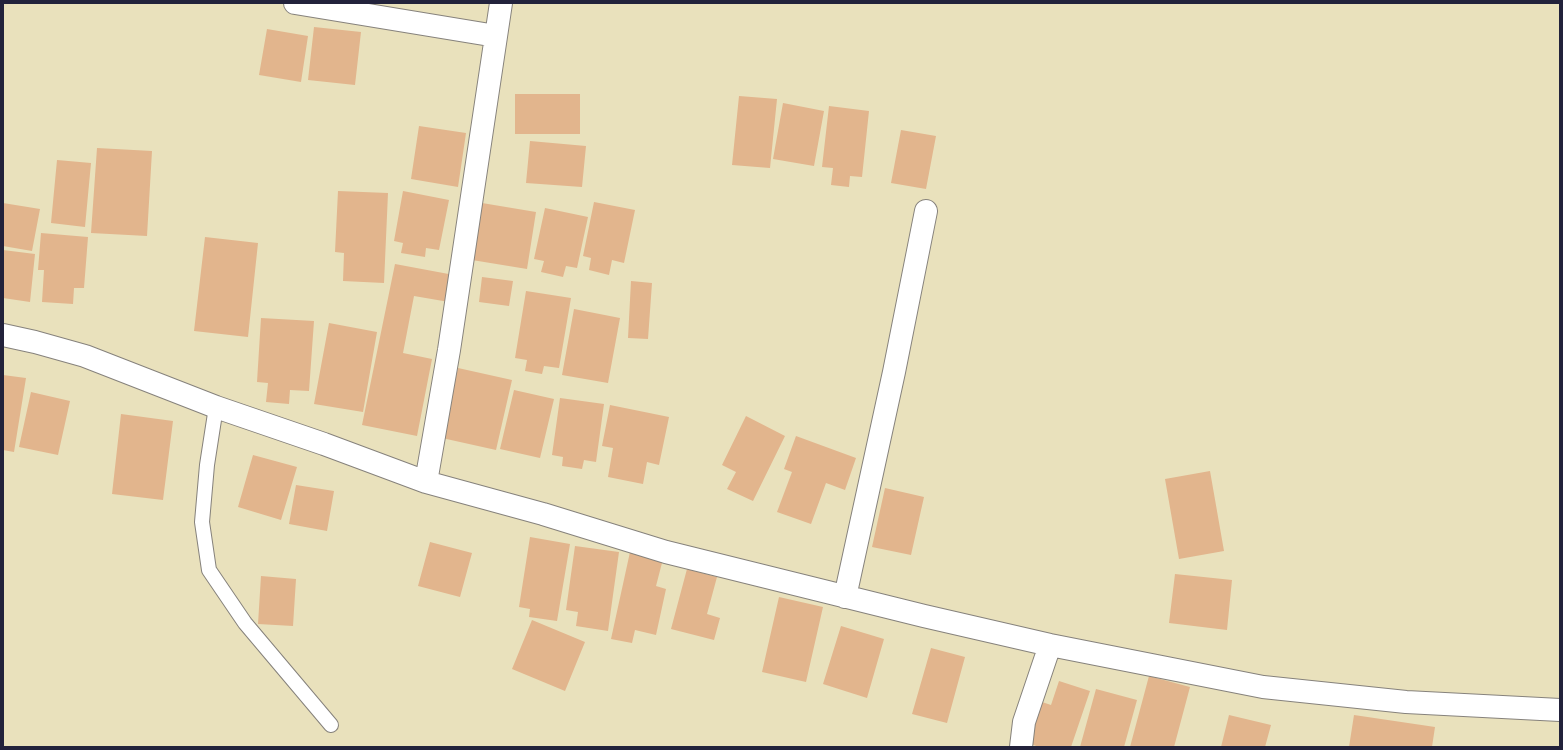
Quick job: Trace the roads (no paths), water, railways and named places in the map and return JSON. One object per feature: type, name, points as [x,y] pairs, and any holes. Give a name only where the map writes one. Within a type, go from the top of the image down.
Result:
[{"type":"street","points":[[295,3],[496,36]]},
{"type":"street","points":[[426,482],[449,350],[501,3]]},
{"type":"street","points":[[845,596],[894,372],[926,211]]},
{"type":"street","points":[[3,335],[85,356],[216,407],[324,444],[426,482],[543,514],[666,552],[845,596],[1050,645],[1263,687],[1406,702],[1560,710]]},
{"type":"street","points":[[1021,747],[1024,722],[1050,645]]},
{"type":"lane","points":[[216,407],[207,465],[202,522],[209,570],[245,624],[331,725]]}]
